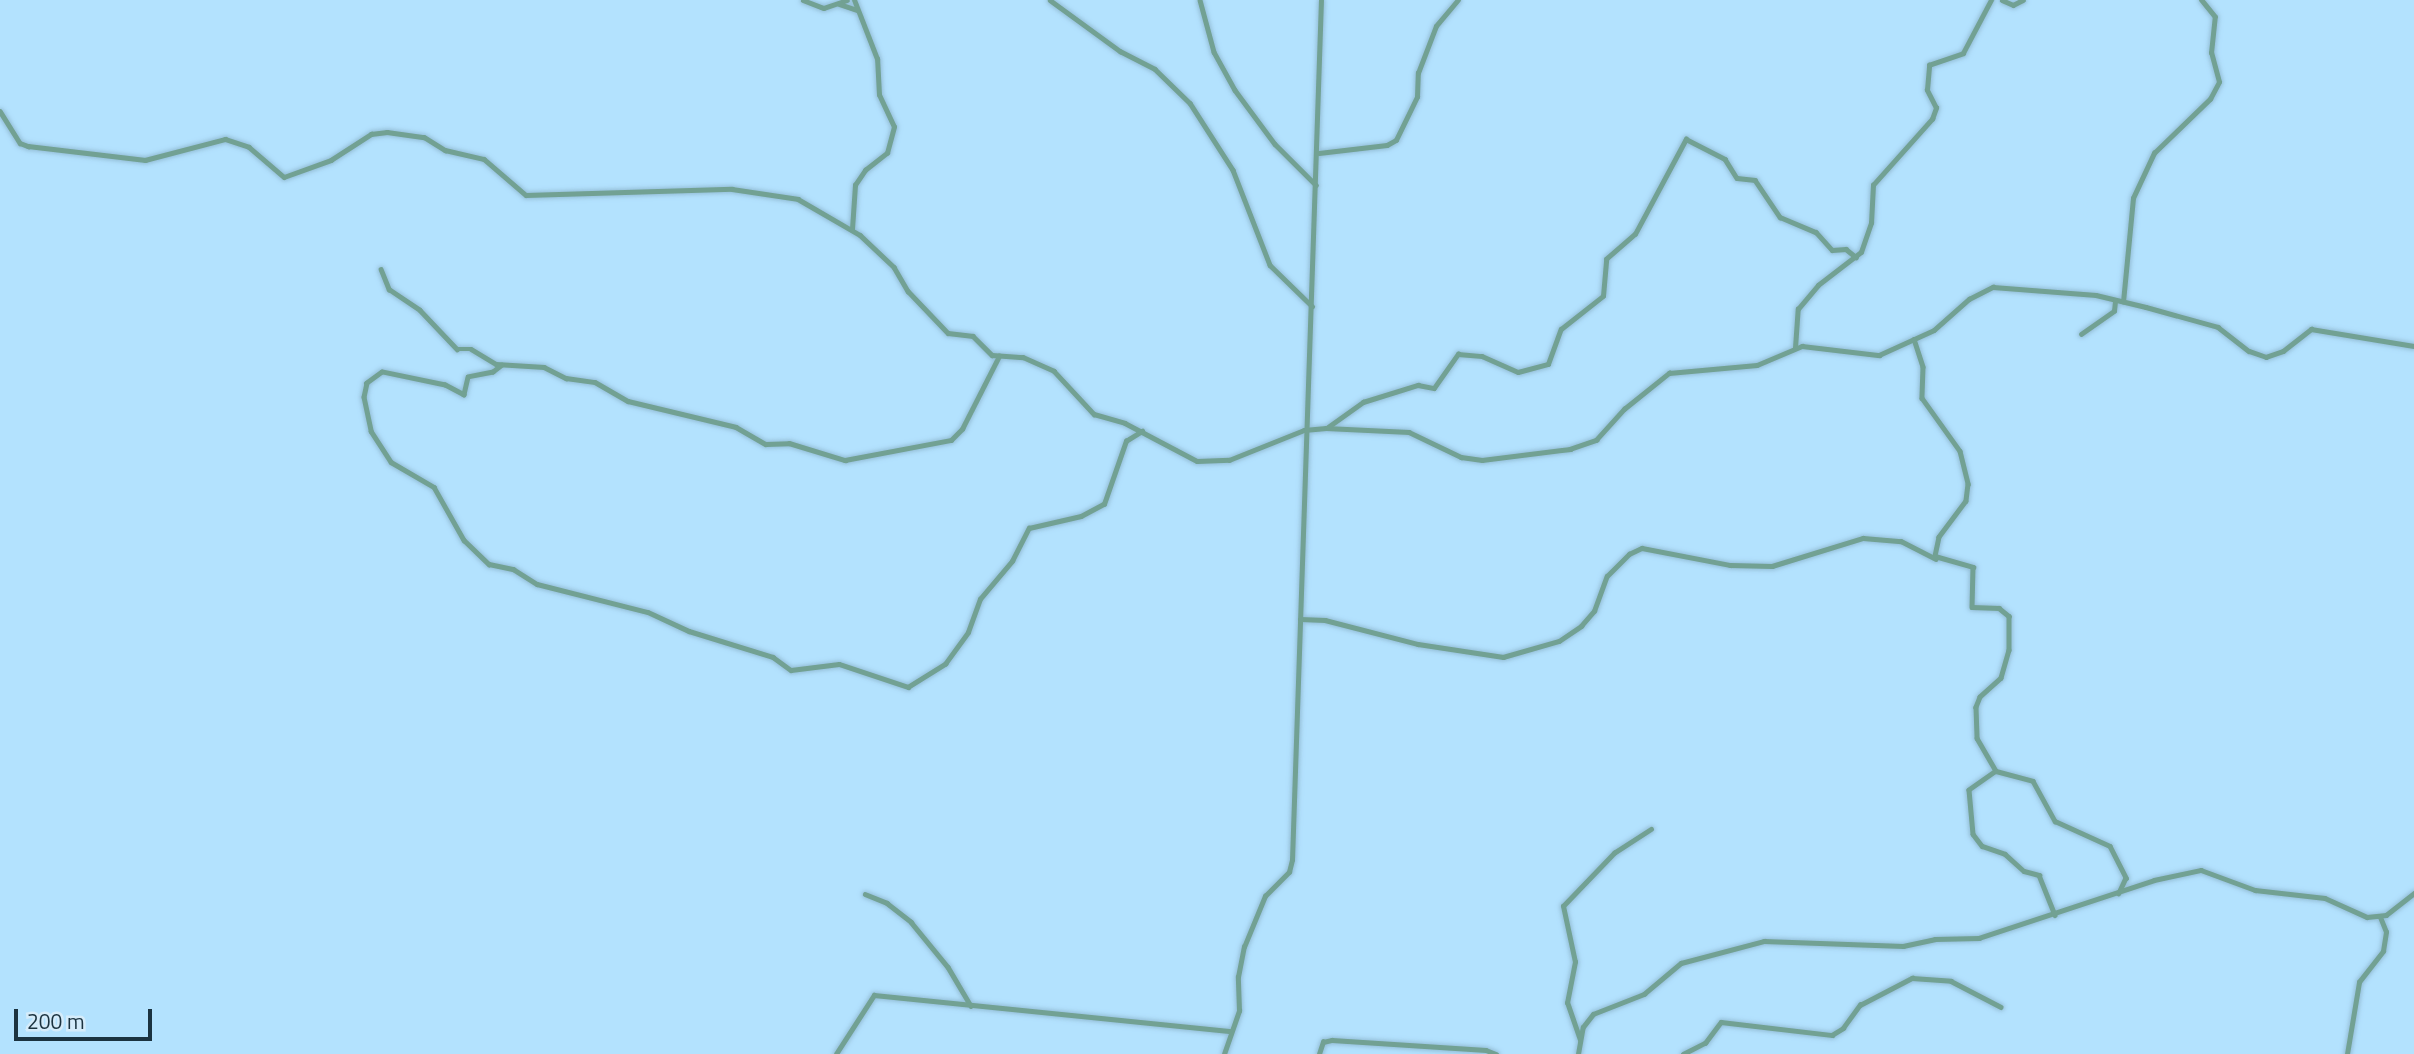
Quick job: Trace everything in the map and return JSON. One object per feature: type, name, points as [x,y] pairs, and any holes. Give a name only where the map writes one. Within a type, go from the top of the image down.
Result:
[{"type":"street","points":[[803,0],[820,8],[847,0]]},
{"type":"street","points":[[852,229],[855,185],[864,170],[887,153],[894,127],[879,95],[877,59],[854,0]]},
{"type":"street","points":[[1050,0],[1121,52],[1155,69],[1191,103],[1233,170],[1269,265],[1312,306]]},
{"type":"street","points":[[1200,0],[1214,52],[1235,90],[1275,144],[1317,186]]},
{"type":"street","points":[[1224,1054],[1239,1011],[1238,976],[1246,942],[1265,896],[1292,866],[1304,430],[1317,186],[1321,0]]},
{"type":"street","points":[[1318,155],[1325,149],[1387,145],[1396,140],[1417,97],[1418,73],[1436,26],[1458,0]]},
{"type":"street","points":[[1795,348],[1798,309],[1818,285],[1856,257],[1870,228],[1873,184],[1934,114],[1936,106],[1927,90],[1929,65],[1952,60],[1966,50],[1973,27],[1991,0]]},
{"type":"street","points":[[2002,0],[2013,5],[2023,0]]},
{"type":"street","points":[[2123,302],[2132,200],[2154,153],[2210,99],[2220,82],[2211,53],[2214,15],[2201,0]]},
{"type":"street","points":[[838,4],[857,10]]},
{"type":"street","points":[[0,111],[20,143],[28,146],[145,160],[225,139],[252,149],[284,177],[331,160],[371,134],[387,132],[424,137],[445,150],[484,159],[526,195],[740,190],[802,200],[852,229],[894,267],[908,292],[945,331],[973,336],[989,353],[1023,357],[1054,370],[1071,384],[1089,411],[1142,430],[1188,459],[1215,462],[1244,455],[1304,430],[1326,428],[1409,432],[1467,459],[1561,451],[1596,440],[1624,409],[1669,373],[1757,365],[1795,348],[1823,346],[1873,356],[1945,323],[1969,299],[1993,287],[2123,302],[2218,327],[2249,351],[2266,358],[2283,351],[2303,332],[2317,329],[2414,346]]},
{"type":"street","points":[[1326,428],[1363,402],[1418,385],[1434,388],[1460,354],[1482,356],[1518,372],[1548,364],[1561,328],[1603,296],[1606,259],[1638,230],[1686,139],[1724,158],[1737,178],[1755,180],[1780,217],[1816,232],[1834,251],[1846,248],[1856,257]]},
{"type":"street","points":[[381,269],[389,289],[420,310],[450,345],[502,365],[547,368],[566,378],[602,385],[648,408],[736,427],[766,444],[789,443],[851,460],[895,448],[951,440],[962,429],[999,356]]},
{"type":"street","points":[[2081,334],[2114,311],[2115,300]]},
{"type":"street","points":[[1914,339],[1923,368],[1922,398],[1963,455],[1968,488],[1959,514],[1937,540],[1937,559]]},
{"type":"street","points":[[502,365],[493,372],[468,377],[464,396],[445,385],[382,372],[367,383],[364,397],[370,430],[391,462],[434,487],[464,540],[489,564],[513,569],[537,584],[648,612],[689,631],[773,657],[791,670],[839,664],[908,687],[945,664],[968,632],[980,599],[1012,561],[1029,528],[1081,516],[1104,504],[1126,441],[1142,430]]},
{"type":"street","points":[[1300,619],[1325,620],[1418,644],[1503,657],[1559,641],[1581,626],[1594,611],[1607,576],[1625,556],[1642,548],[1725,564],[1772,566],[1863,538],[1901,541],[1937,559],[1973,567],[1971,605],[1978,610],[1999,608],[2009,616],[2009,650],[2001,678],[1980,697],[1976,707],[1977,738],[1996,771],[2033,781],[2055,821],[2106,843],[2134,887]]},
{"type":"street","points":[[1996,771],[1969,790],[1975,839],[2009,856],[2024,871],[2039,875],[2055,915]]},
{"type":"street","points":[[1580,1040],[1567,1003],[1575,962],[1563,906],[1622,846],[1651,829]]},
{"type":"street","points":[[1578,1054],[1580,1040],[1593,1014],[1644,994],[1672,968],[1696,958],[1726,955],[1769,941],[1812,946],[1903,946],[1935,939],[1979,938],[2134,887],[2207,870],[2255,890],[2320,896],[2356,915],[2379,917],[2414,893]]},
{"type":"street","points":[[2115,895],[2126,878]]},
{"type":"street","points":[[865,894],[887,903],[911,922],[948,967],[971,1006]]},
{"type":"street","points":[[2347,1054],[2360,980],[2378,962],[2385,941],[2379,917]]},
{"type":"street","points":[[1682,1054],[1704,1044],[1721,1022],[1832,1035],[1843,1028],[1860,1005],[1912,978],[1951,981],[2001,1007]]},
{"type":"street","points":[[835,1054],[871,996],[1231,1031]]},
{"type":"street","points":[[1319,1054],[1323,1042],[1332,1040],[1486,1050],[1496,1054]]}]
